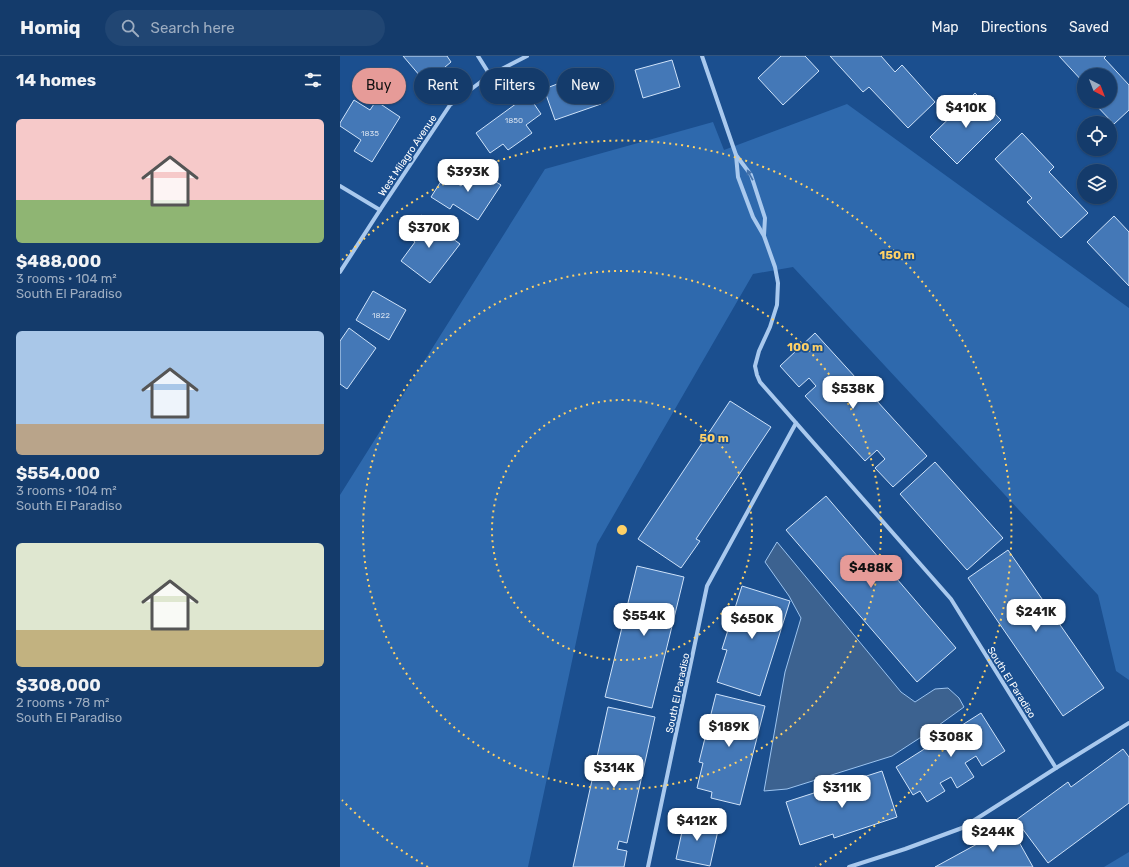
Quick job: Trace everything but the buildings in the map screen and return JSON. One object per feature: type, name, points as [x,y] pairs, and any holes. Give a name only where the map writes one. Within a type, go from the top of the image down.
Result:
[{"type":"street","points":[[478,56],[486,68]]},
{"type":"street","name":"West Milagro Avenue","points":[[503,68],[528,56]]},
{"type":"street","name":"South El Paradiso","points":[[702,56],[736,155],[738,177],[753,217],[764,236],[775,268],[778,283],[777,305],[770,327],[759,351],[756,366],[757,375],[760,382],[951,599],[1056,768]]},
{"type":"street","name":"West Milagro Avenue","points":[[340,272],[450,105],[480,82]]},
{"type":"street","name":"South El Paradiso","points":[[736,155],[751,175],[765,218],[764,236]]},
{"type":"street","points":[[340,186],[380,210]]},
{"type":"street","name":"South El Paradiso","points":[[648,867],[708,586],[796,423]]},
{"type":"street","points":[[849,867],[905,849],[962,828],[1129,723]]},
{"type":"shaded area","points":[[847,104],[1129,308],[1129,680],[1116,671],[1098,595],[793,267],[753,274],[597,544],[528,867],[340,867],[340,495],[545,169],[713,122],[724,150]]},
{"type":"shaded area","points":[[777,542],[901,692],[915,702],[935,689],[948,688],[959,698],[964,707],[892,756],[787,789],[764,791],[785,672],[801,618],[789,596],[765,562]]},
{"type":"shaded area","points":[[1129,852],[1129,867],[1104,867]]}]
